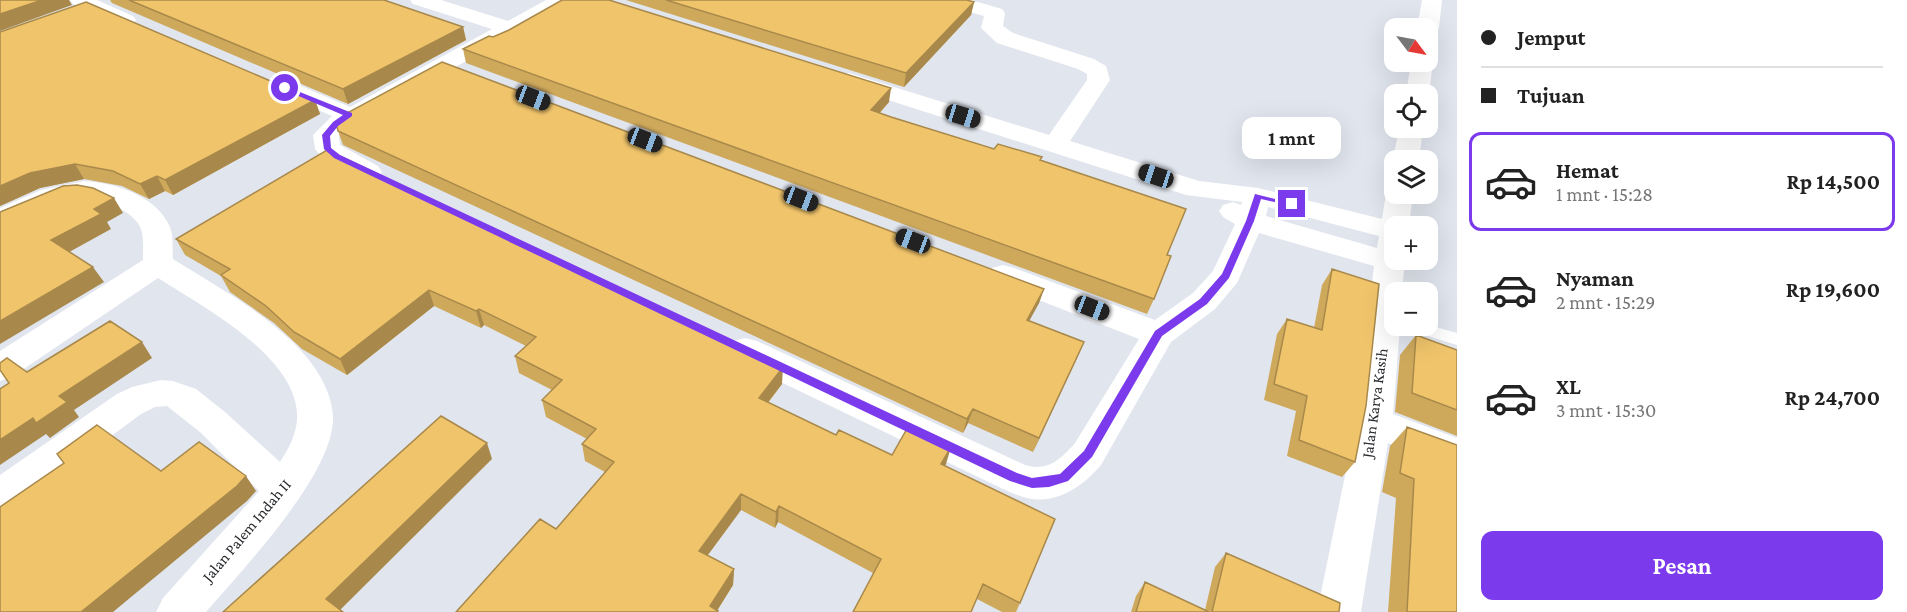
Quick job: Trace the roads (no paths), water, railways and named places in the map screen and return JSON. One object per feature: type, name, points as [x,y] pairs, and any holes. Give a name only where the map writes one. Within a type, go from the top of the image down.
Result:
[{"type":"street","points":[[420,0],[517,24]]},
{"type":"street","points":[[460,0],[517,24]]},
{"type":"street","points":[[391,182],[337,156],[328,149],[326,135],[349,115],[561,0]]},
{"type":"street","points":[[948,0],[995,13],[992,28],[1005,38],[1086,64],[1098,71],[1099,80],[1054,144]]},
{"type":"street","points":[[1429,18],[1432,0]]},
{"type":"street","points":[[80,4],[147,29]]},
{"type":"street","points":[[444,64],[477,77]]},
{"type":"street","points":[[826,72],[1254,209],[1384,244]]},
{"type":"street","points":[[253,75],[349,115]]},
{"type":"street","points":[[0,220],[52,194],[75,188],[106,192],[130,202],[147,215],[157,229],[158,264],[0,368]]},
{"type":"street","points":[[724,340],[1014,477],[1032,483],[1049,482],[1064,477],[1088,454],[1159,334],[1204,302],[1216,290],[1234,260],[1254,209]]},
{"type":"street","name":"Jalan Palem Indah II","points":[[158,264],[248,323],[287,357],[304,378],[311,396],[314,427],[306,448],[284,490],[178,612]]},
{"type":"street","points":[[980,266],[1159,334]]},
{"type":"street","name":"Jalan Karya Kasih","points":[[1339,612],[1374,422],[1394,336]]},
{"type":"street","points":[[0,496],[129,404],[143,397],[160,393],[185,399],[284,490]]},
{"type":"street","points":[[1374,422],[1457,454]]},
{"type":"lane","points":[[1438,333],[1457,339]]}]
